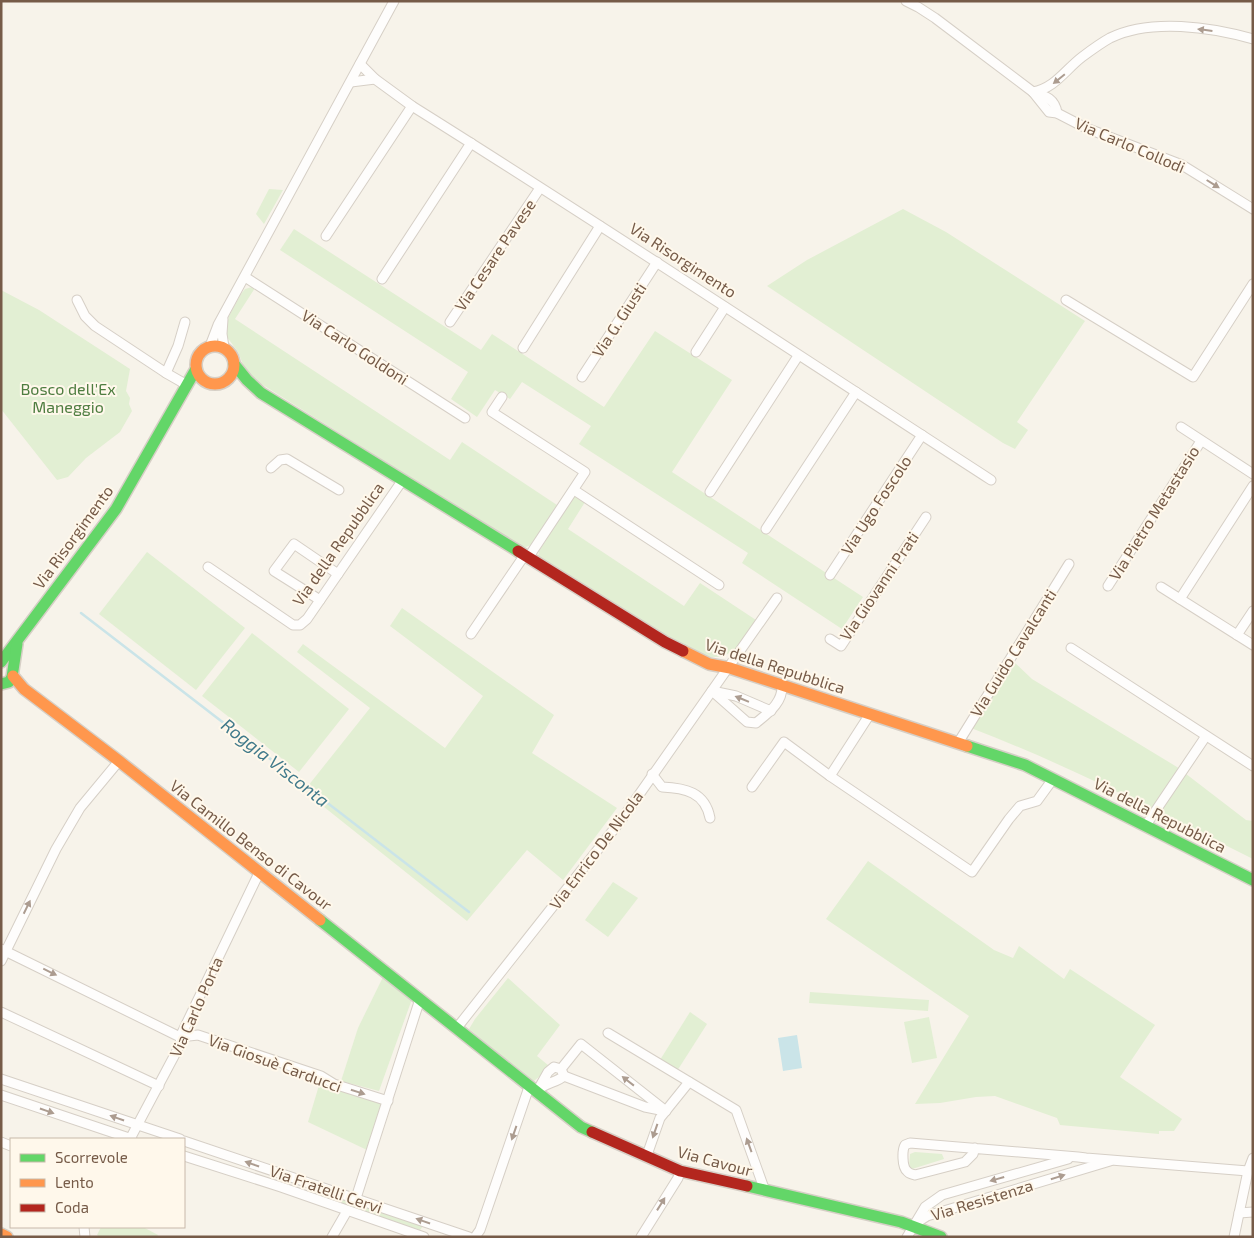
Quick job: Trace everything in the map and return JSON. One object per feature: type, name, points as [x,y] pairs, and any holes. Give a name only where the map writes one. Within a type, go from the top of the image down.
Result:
[{"type":"street","points":[[210,346],[216,329],[394,1]]},
{"type":"street","name":"Via Carlo Collodi","points":[[906,1],[935,18],[1033,92],[1050,99],[1055,105],[1057,113],[1086,128],[1182,165],[1253,209]]},
{"type":"street","points":[[1033,92],[1046,89],[1060,79],[1081,58],[1110,38],[1127,32],[1147,28],[1180,26],[1228,32],[1253,39]]},
{"type":"street","name":"Via Risorgimento","points":[[360,64],[375,79],[412,106],[657,262],[798,356],[991,480]]},
{"type":"street","points":[[351,82],[375,79]]},
{"type":"street","points":[[326,236],[412,106]]},
{"type":"street","points":[[382,279],[471,143]]},
{"type":"street","name":"Via Cesare Pavese","points":[[450,322],[540,188]]},
{"type":"street","points":[[523,348],[600,226]]},
{"type":"street","name":"Via G. Giusti","points":[[582,378],[657,262]]},
{"type":"street","name":"Via Carlo Goldoni","points":[[245,277],[465,418]]},
{"type":"street","points":[[1066,300],[1193,377],[1253,284]]},
{"type":"street","points":[[77,300],[83,313],[94,326],[166,373],[185,390]]},
{"type":"street","points":[[696,352],[725,307]]},
{"type":"street","points":[[224,317],[222,334],[224,348]]},
{"type":"street","points":[[166,373],[178,346],[185,322]]},
{"type":"street","points":[[218,345],[224,348],[232,354],[234,364],[232,374],[225,381],[216,384],[207,382],[196,369],[196,361],[199,354],[210,346],[218,345]]},
{"type":"street","points":[[710,492],[798,356]]},
{"type":"street","name":"Via della Repubblica","points":[[234,364],[261,393],[664,642],[709,664],[730,668],[1025,765],[1253,880]]},
{"type":"street","name":"Via Risorgimento","points":[[6,680],[8,666],[1,664],[116,509],[196,369]]},
{"type":"street","name":"Via della Repubblica","points":[[225,381],[261,393]]},
{"type":"street","name":"Via Risorgimento","points":[[185,390],[207,382]]},
{"type":"street","points":[[766,529],[856,392]]},
{"type":"street","points":[[470,634],[585,472],[492,412],[502,397]]},
{"type":"street","points":[[1181,428],[1253,474]]},
{"type":"street","name":"Via Ugo Foscolo","points":[[830,576],[922,435]]},
{"type":"street","name":"Via Pietro Metastasio","points":[[1108,586],[1201,441]]},
{"type":"street","points":[[271,468],[280,460],[287,459],[340,490]]},
{"type":"street","name":"Via della Repubblica","points":[[208,568],[293,625],[300,625],[307,619],[402,481]]},
{"type":"street","points":[[1180,599],[1253,486]]},
{"type":"street","points":[[574,490],[719,585]]},
{"type":"street","name":"Via Giovanni Prati","points":[[830,638],[841,646],[926,517]]},
{"type":"street","points":[[320,600],[274,571],[294,544],[338,574]]},
{"type":"street","name":"Via Guido Cavalcanti","points":[[958,743],[1069,564]]},
{"type":"street","points":[[1162,587],[1253,645]]},
{"type":"street","points":[[730,668],[778,598]]},
{"type":"street","points":[[1237,635],[1253,611]]},
{"type":"street","name":"Via Risorgimento","points":[[6,680],[17,642]]},
{"type":"street","points":[[1071,648],[1253,766]]},
{"type":"street","name":"Via Enrico De Nicola","points":[[456,1029],[617,825],[730,668]]},
{"type":"street","name":"Via Camillo Benso di Cavour","points":[[6,680],[24,689],[119,761],[456,1029]]},
{"type":"street","points":[[712,691],[747,722],[756,724],[771,711],[782,693],[782,685]]},
{"type":"street","points":[[712,691],[736,696],[771,711]]},
{"type":"street","points":[[830,776],[870,714]]},
{"type":"street","points":[[1146,825],[1206,736]]},
{"type":"street","points":[[752,787],[784,742],[830,776],[972,872],[1020,806],[1037,801],[1053,779]]},
{"type":"street","points":[[1,961],[4,950],[49,862],[80,808],[119,761]]},
{"type":"street","points":[[652,774],[662,787],[686,790],[701,798],[708,807],[710,818]]},
{"type":"street","name":"Via Carlo Porta","points":[[132,1138],[181,1043],[180,1037],[259,873]]},
{"type":"street","name":"Via Giosuè Carducci","points":[[4,950],[180,1037],[198,1036],[321,1076],[334,1084],[388,1101]]},
{"type":"street","points":[[356,1198],[420,999]]},
{"type":"street","points":[[1,1012],[159,1086]]},
{"type":"street","name":"Via Cavour","points":[[456,1029],[535,1089],[580,1127],[680,1171],[913,1225],[941,1237]]},
{"type":"street","points":[[608,1033],[736,1110],[765,1191]]},
{"type":"street","points":[[475,1237],[480,1230],[535,1089],[562,1079],[562,1072],[581,1044],[666,1111]]},
{"type":"street","points":[[562,1072],[645,1107],[666,1111]]},
{"type":"street","points":[[1,1079],[177,1138]]},
{"type":"street","points":[[647,1155],[660,1118],[689,1082]]},
{"type":"street","points":[[1,1095],[128,1138]]},
{"type":"street","name":"Via Fratelli Cervi","points":[[185,1141],[469,1237]]},
{"type":"street","name":"Via Resistenza","points":[[975,1148],[973,1154],[966,1162],[915,1175],[908,1173],[905,1169],[902,1149],[907,1144],[975,1148],[1248,1171]]},
{"type":"street","name":"Via Fratelli Cervi","points":[[185,1156],[281,1187],[424,1237]]},
{"type":"street","name":"Via Resistenza","points":[[913,1225],[925,1207],[942,1195],[1078,1157]]},
{"type":"street","points":[[1234,1237],[1248,1171],[1253,1158]]},
{"type":"street","name":"Via Resistenza","points":[[913,1225],[927,1216],[1114,1160]]},
{"type":"street","points":[[641,1237],[678,1178],[680,1171]]},
{"type":"street","points":[[332,1237],[347,1211]]},
{"type":"street","points":[[1239,1213],[1253,1212]]},
{"type":"street","points":[[907,1237],[913,1225]]},
{"type":"street","points":[[1,1234],[7,1237]]},
{"type":"green space","points":[[269,189],[283,190],[264,224],[256,214]]},
{"type":"green space","points":[[903,209],[946,232],[1085,321],[1017,422],[1028,430],[1015,449],[1003,443],[767,286],[807,260]]},
{"type":"green space","points":[[294,229],[481,350],[492,334],[604,407],[655,331],[732,380],[672,472],[863,597],[842,629],[742,563],[748,553],[579,444],[591,426],[522,382],[510,399],[495,390],[477,417],[451,399],[468,372],[280,250]]},
{"type":"green space","points":[[255,288],[235,319],[450,460],[462,442],[557,505],[531,545],[526,547],[518,545],[255,380],[244,367],[238,352],[227,337],[226,329],[229,316],[241,294],[245,289]]},
{"type":"green space","name":"Bosco dell'Ex Maneggio","points":[[1,290],[39,310],[130,369],[126,391],[130,398],[129,404],[132,411],[120,432],[86,458],[68,477],[57,480],[1,409]]},
{"type":"green space","points":[[575,495],[585,502],[568,529],[684,606],[700,583],[756,620],[738,646],[730,653],[720,657],[707,657],[672,640],[538,557],[539,551]]},
{"type":"green space","points":[[147,552],[245,628],[196,690],[99,614]]},
{"type":"green space","points":[[402,608],[554,715],[532,753],[617,808],[563,880],[527,850],[467,921],[304,791],[370,708],[297,652],[303,644],[445,748],[483,696],[390,626]]},
{"type":"green space","points":[[252,633],[349,709],[299,772],[202,696]]},
{"type":"green space","points":[[1013,661],[1032,679],[1177,767],[1246,820],[1253,821],[1253,859],[1078,774],[971,728]]},
{"type":"green space","points":[[868,861],[994,950],[1013,958],[1019,946],[1064,979],[1070,969],[1155,1025],[1120,1077],[1182,1119],[1174,1131],[1159,1131],[1159,1134],[1060,1125],[1057,1118],[995,1096],[915,1104],[969,1016],[826,919]]},
{"type":"green space","points":[[613,882],[638,898],[608,937],[585,920]]},
{"type":"green space","points":[[383,977],[412,999],[379,1091],[341,1081],[358,1028]]},
{"type":"green space","points":[[508,978],[560,1025],[537,1056],[548,1065],[534,1081],[529,1079],[469,1029]]},
{"type":"green space","points":[[810,992],[929,1000],[928,1011],[809,1003]]},
{"type":"green space","points":[[690,1012],[707,1024],[677,1071],[660,1060]]},
{"type":"green space","points":[[929,1017],[937,1058],[912,1063],[904,1022]]},
{"type":"green space","points":[[320,1082],[384,1104],[367,1150],[308,1122]]},
{"type":"green space","points":[[915,1152],[942,1154],[944,1159],[912,1169],[909,1167],[910,1154]]},
{"type":"green space","points":[[334,1197],[423,1226],[420,1230],[333,1201]]},
{"type":"green space","points":[[100,1228],[145,1228],[158,1235],[157,1237],[100,1237],[97,1235]]},
{"type":"water","points":[[797,1035],[802,1068],[783,1071],[778,1038]]},
{"type":"waterway","name":"Roggia Visconta","points":[[81,613],[469,912]]},
{"type":"traffic: fast","points":[[234,364],[261,393],[518,551]]},
{"type":"traffic: fast","points":[[1,662],[116,509],[196,369]]},
{"type":"traffic: fast","points":[[1,684],[9,682],[12,677],[17,644]]},
{"type":"traffic: fast","points":[[967,746],[1025,765],[1253,880]]},
{"type":"traffic: fast","points":[[320,920],[581,1127],[592,1132]]},
{"type":"traffic: fast","points":[[747,1186],[901,1222],[941,1237]]},
{"type":"traffic: slow","points":[[215,346],[229,351],[234,365],[229,379],[215,384],[201,379],[196,365],[201,351],[215,346]]},
{"type":"traffic: slow","points":[[683,651],[709,664],[730,668],[967,746]]},
{"type":"traffic: slow","points":[[13,676],[24,689],[119,761],[320,920]]},
{"type":"traffic: slow","points":[[1,1234],[7,1237]]},
{"type":"traffic: jam","points":[[518,551],[665,642],[683,651]]},
{"type":"traffic: jam","points":[[592,1132],[680,1171],[747,1186]]}]
